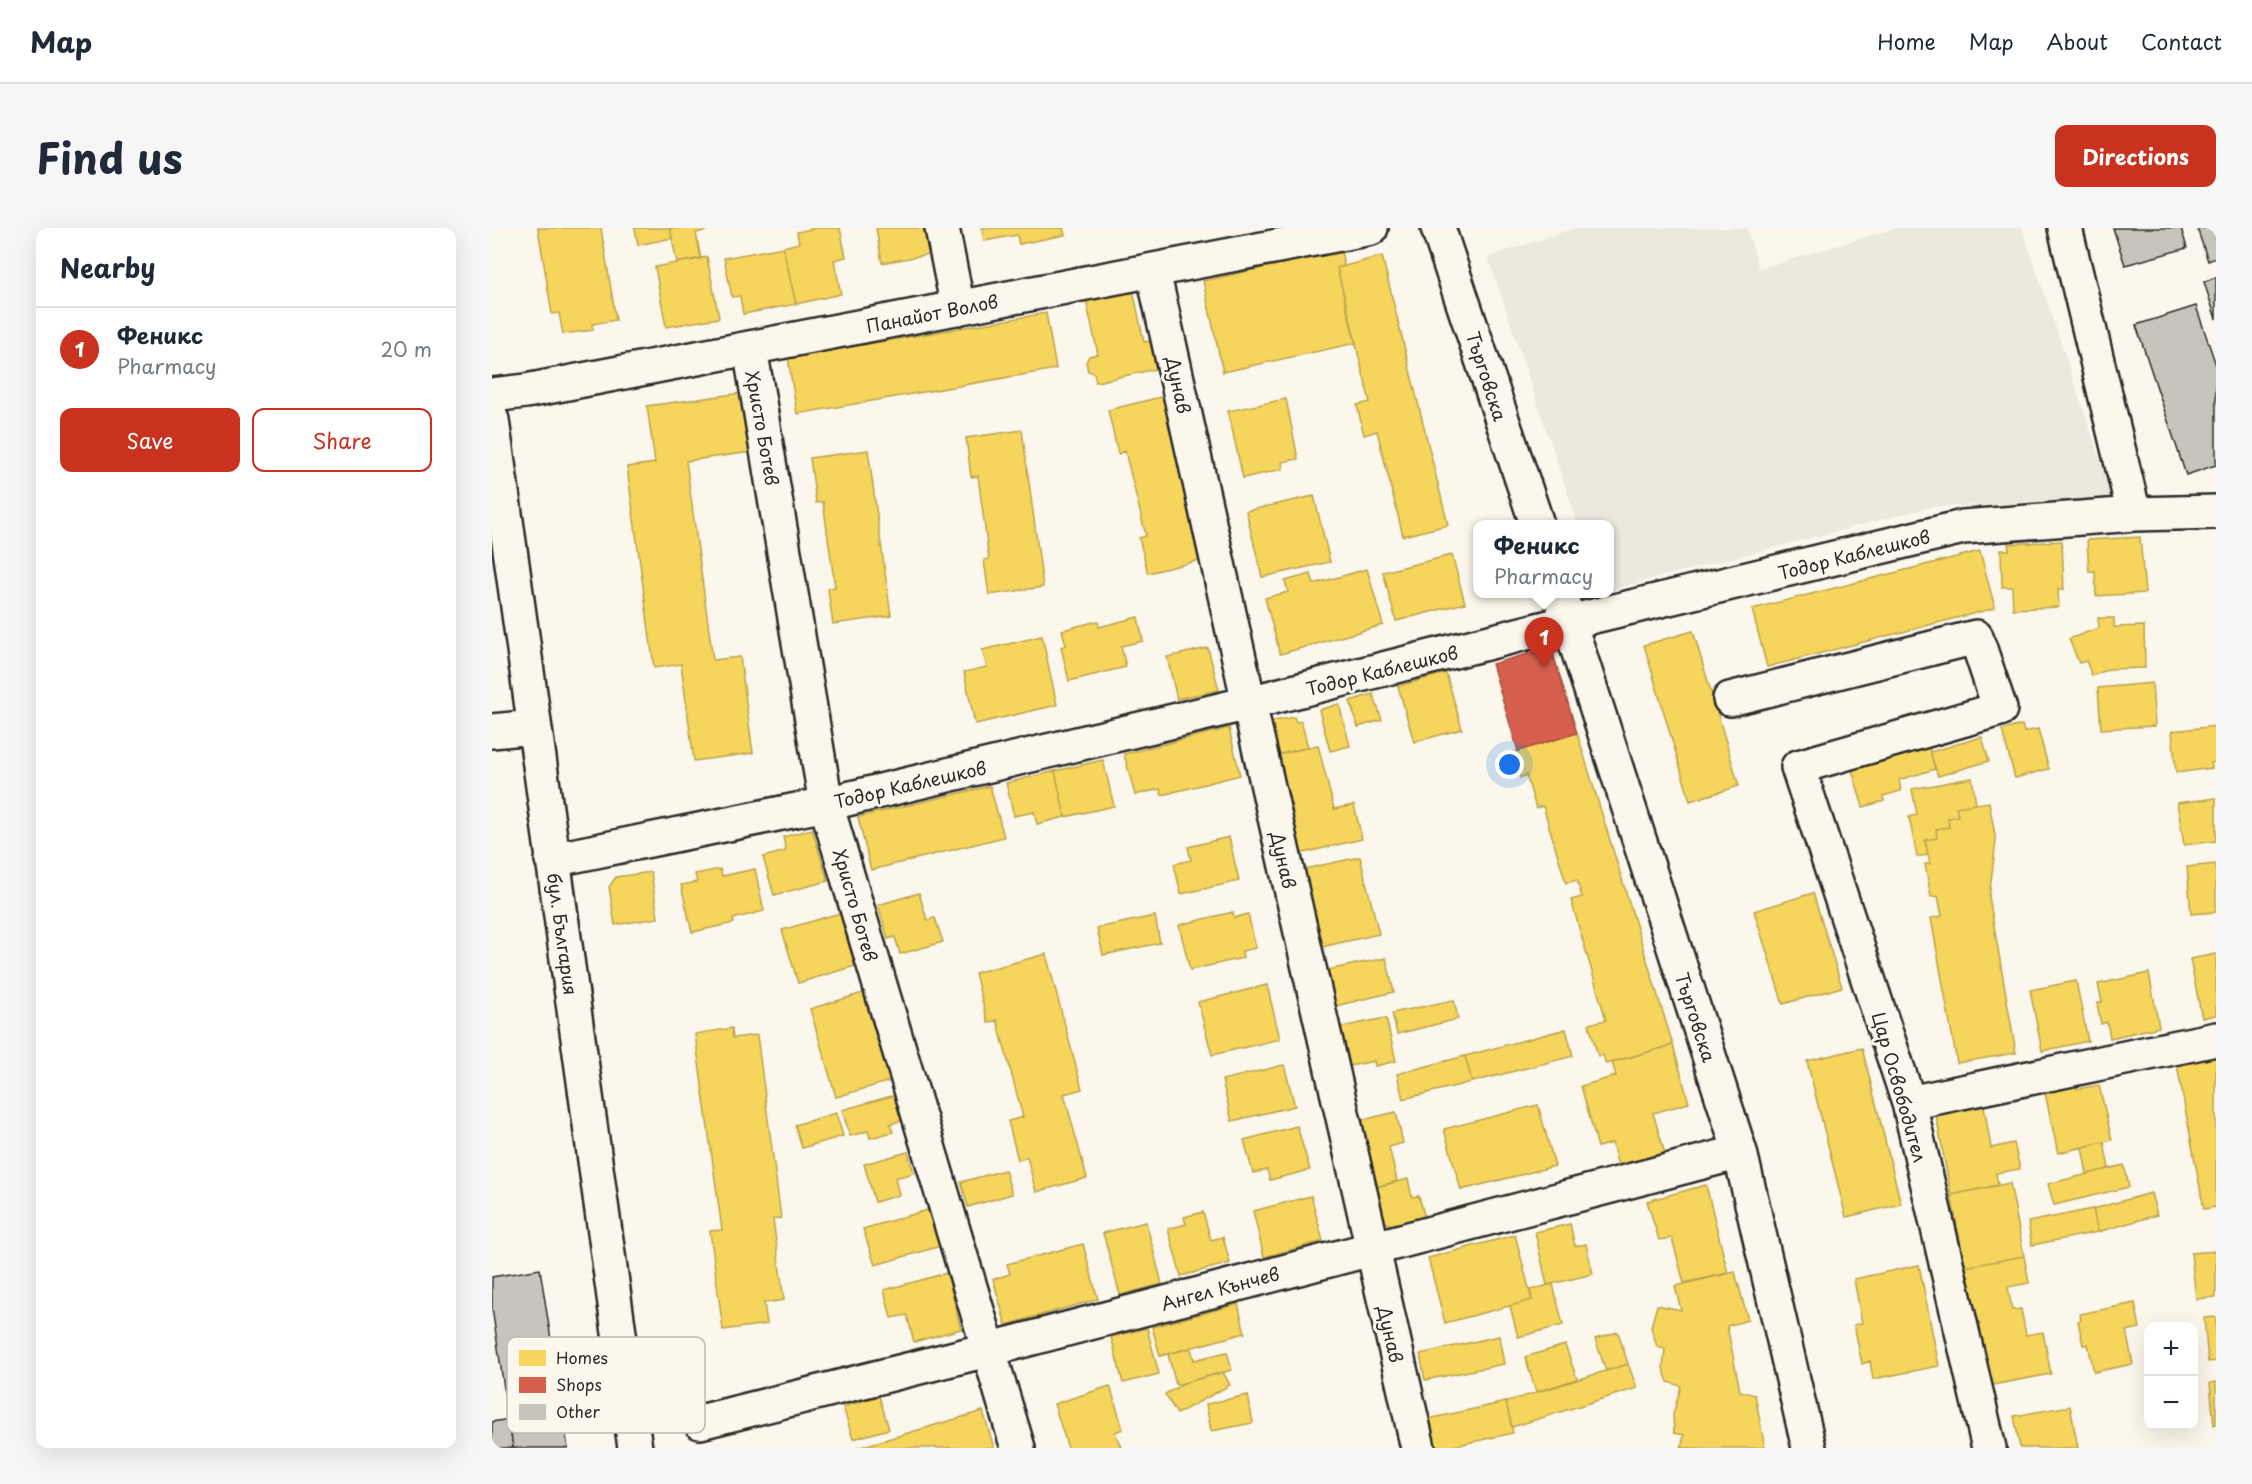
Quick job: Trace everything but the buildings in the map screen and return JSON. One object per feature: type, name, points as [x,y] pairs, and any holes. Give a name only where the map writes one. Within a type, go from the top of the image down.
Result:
[{"type":"street","points":[[942,228],[958,308]]},
{"type":"street","name":"Панайот Волов","points":[[492,395],[526,391],[1371,228]]},
{"type":"street","name":"Търговска","points":[[1438,228],[1535,520]]},
{"type":"street","points":[[2065,228],[2134,514]]},
{"type":"street","name":"Дунав","points":[[1154,271],[1371,1248],[1418,1448]]},
{"type":"street","name":"Христо Ботев","points":[[750,348],[826,804],[1017,1448]]},
{"type":"street","name":"бул. България","points":[[492,420],[619,1337]]},
{"type":"street","name":"Тодор Каблешков","points":[[552,860],[826,804],[1249,704],[1565,608],[1963,527],[2134,514],[2216,512]]},
{"type":"street","name":"Търговска","points":[[1565,608],[1740,1152],[1809,1448]]},
{"type":"street","name":"Цар Освободител","points":[[1730,699],[1976,637],[2000,709],[1798,767],[1909,1103],[1989,1448]]},
{"type":"street","points":[[492,731],[534,727]]},
{"type":"street","points":[[1909,1103],[2216,1039]]},
{"type":"street","name":"Ангел Кънчев","points":[[705,1421],[987,1350],[1740,1152]]},
{"type":"street","name":"бул. България","points":[[633,1433],[635,1448]]},
{"type":"shaded area","points":[[1575,228],[1747,228],[1759,269],[1896,228],[2022,228],[2114,500],[1931,507],[1614,589],[1614,520],[1577,520],[1488,257]]},
{"type":"place","name":"Феникс","points":[[1544,667]]}]
